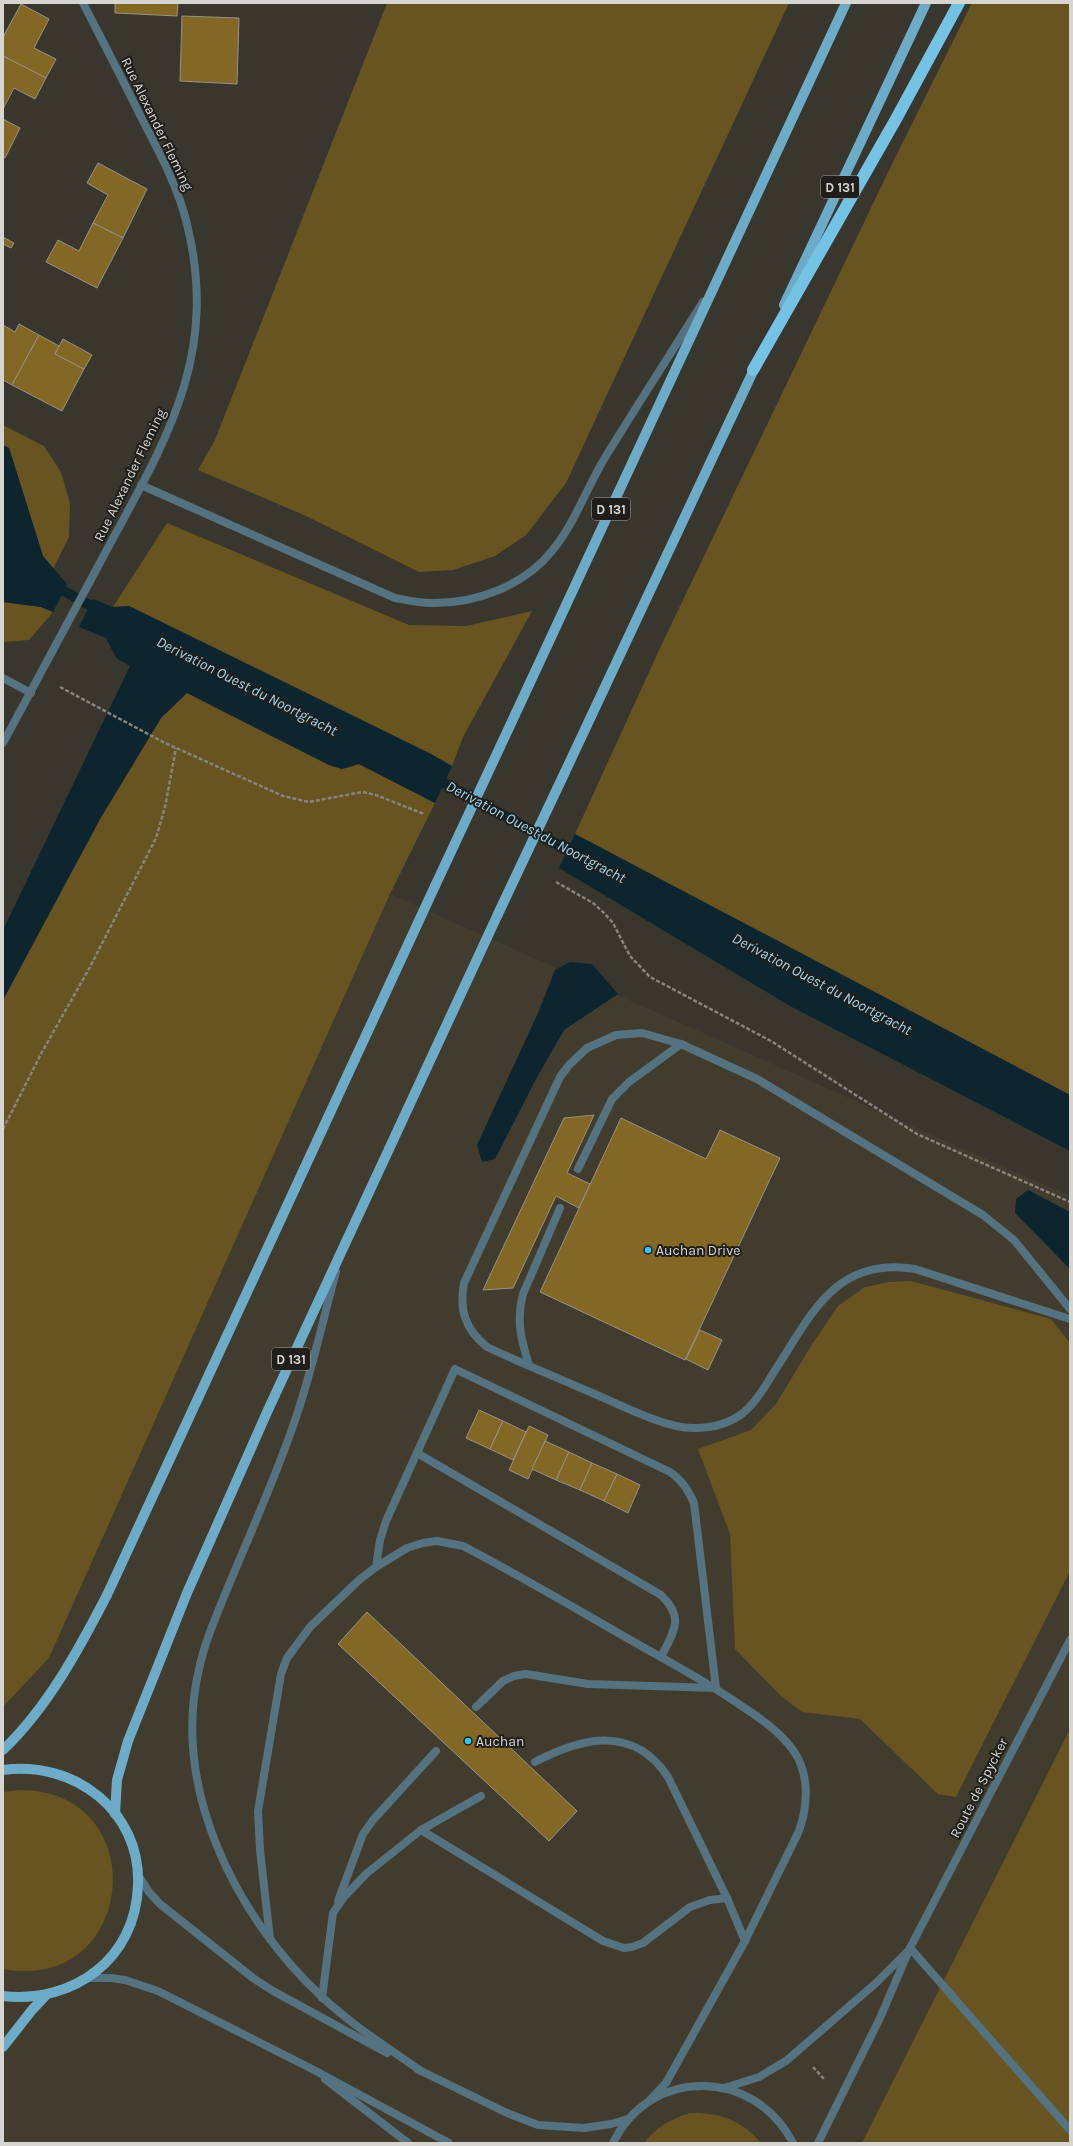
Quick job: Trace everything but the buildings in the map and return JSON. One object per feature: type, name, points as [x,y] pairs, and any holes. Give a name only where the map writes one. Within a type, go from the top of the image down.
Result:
[{"type":"highway","points":[[753,370],[899,113],[959,3]]},
{"type":"main road","name":"D 131","points":[[3,1750],[23,1729],[60,1678],[107,1594],[846,3]]},
{"type":"main road","name":"D 131","points":[[115,1814],[117,1780],[122,1763],[156,1667],[222,1511],[342,1248],[564,772],[926,3]]},
{"type":"main road","points":[[3,1770],[35,1768],[47,1770],[70,1778],[90,1789],[115,1814],[131,1843],[138,1875],[136,1902],[128,1929],[111,1957],[86,1978],[67,1988],[46,1995],[25,1997],[3,1996]]},
{"type":"main road","points":[[3,2047],[32,2010],[46,1995]]},
{"type":"street","name":"Rue Alexander Fleming","points":[[3,743],[65,630],[166,435],[183,392],[196,330],[198,293],[195,267],[186,222],[170,178],[83,3]]},
{"type":"street","points":[[141,485],[395,598],[429,603],[444,603],[494,592],[526,575],[552,552],[569,525],[596,472],[721,272]]},
{"type":"street","points":[[3,678],[31,693]]},
{"type":"street","points":[[1070,1309],[1014,1240],[983,1215],[757,1079],[681,1044],[642,1033],[616,1035],[588,1048],[577,1056],[560,1077],[464,1283],[461,1297],[466,1321],[470,1331],[487,1347],[640,1414],[693,1429],[718,1426],[742,1414],[762,1392],[820,1303],[841,1283],[868,1270],[896,1267],[915,1269],[1070,1319]]},
{"type":"street","points":[[578,1169],[612,1099],[629,1082],[681,1044]]},
{"type":"street","points":[[529,1365],[520,1337],[520,1306],[523,1294],[560,1208]]},
{"type":"street","points":[[342,1248],[293,1426],[213,1624],[199,1668],[194,1692],[195,1764],[204,1811],[211,1831],[230,1873],[254,1915],[270,1939],[300,1977],[322,1998],[344,2016],[421,2071]]},
{"type":"street","points":[[376,1566],[380,1540],[386,1522],[455,1369],[670,1472],[679,1479],[694,1503],[716,1688]]},
{"type":"street","points":[[417,1453],[661,1595],[672,1607],[676,1621],[660,1657]]},
{"type":"street","points":[[270,1939],[260,1850],[258,1811],[281,1674],[287,1658],[310,1627],[376,1566],[407,1548],[423,1543],[437,1541],[463,1546],[716,1688],[767,1723],[783,1737],[794,1751],[800,1763],[807,1791],[804,1817],[799,1831],[745,1941],[666,2083],[648,2102],[628,2119],[613,2143]]},
{"type":"street","name":"Route de Spycker","points":[[818,2143],[880,2018],[910,1948],[1070,1640]]},
{"type":"street","points":[[476,1707],[503,1681],[514,1676],[526,1674],[588,1684],[716,1688]]},
{"type":"street","points":[[535,1762],[567,1747],[609,1740],[622,1741],[650,1755],[660,1764],[668,1777],[745,1941]]},
{"type":"street","points":[[322,1998],[333,1913],[355,1851],[363,1834],[373,1820],[436,1750]]},
{"type":"street","points":[[333,1913],[344,1897],[366,1874],[421,1830],[481,1796]]},
{"type":"street","points":[[421,1830],[603,1941],[624,1948],[643,1943],[690,1908],[710,1900],[726,1898]]},
{"type":"street","points":[[138,1875],[149,1892],[160,1904],[253,1978],[283,1997],[421,2071],[507,2113],[538,2125],[584,2128],[612,2124],[628,2119]]},
{"type":"street","points":[[910,1948],[1070,2130]]},
{"type":"street","name":"Route de Spycker","points":[[724,2088],[759,2077],[798,2052],[876,1983],[910,1948]]},
{"type":"street","points":[[86,1978],[111,1978],[141,1984],[312,2068],[449,2143]]},
{"type":"street","points":[[312,2068],[408,2143]]},
{"type":"street","points":[[648,2102],[666,2093],[685,2087],[704,2086],[724,2088],[744,2095],[762,2105],[784,2127],[793,2143]]},
{"type":"path","points":[[60,688],[165,743],[296,800],[309,802],[362,792],[376,795],[424,814]]},
{"type":"path","points":[[3,1129],[42,1052],[90,967],[156,838],[165,806],[176,748]]},
{"type":"path","points":[[556,882],[593,903],[603,912],[613,923],[630,956],[650,977],[771,1041],[917,1134],[1070,1202]]},
{"type":"path","points":[[798,2052],[841,2096]]},
{"type":"shaded area","points":[[387,3],[789,3],[566,483],[526,535],[495,556],[453,570],[419,572],[304,515],[198,470],[215,440]]},
{"type":"shaded area","points":[[972,3],[1070,3],[1070,1095],[575,834],[660,648],[892,164]]},
{"type":"shaded area","points":[[3,425],[44,446],[61,472],[70,503],[69,537],[53,569],[43,556],[9,448],[3,445]]},
{"type":"shaded area","points":[[167,523],[409,625],[466,626],[532,611],[463,737],[452,766],[429,753],[129,606],[113,607]]},
{"type":"shaded area","points":[[3,602],[41,607],[53,612],[29,640],[3,642]]},
{"type":"shaded area","points":[[187,693],[329,765],[342,769],[359,764],[435,803],[390,894],[49,1658],[3,1707],[3,1000],[100,819],[161,718]]},
{"type":"shaded area","points":[[390,894],[1070,1196],[1070,1729],[862,2143],[3,2143],[3,1707],[49,1658]]},
{"type":"shaded area","points":[[911,1281],[1051,1319],[1070,1343],[1070,1571],[956,1797],[938,1794],[860,1719],[802,1712],[781,1696],[735,1649],[730,1534],[698,1449],[751,1430],[776,1404],[811,1346],[838,1306],[865,1287],[889,1282]]},
{"type":"shaded area","points":[[1070,1729],[1070,2143],[862,2143]]},
{"type":"shaded area","points":[[20,1790],[64,1799],[93,1821],[109,1853],[112,1889],[103,1923],[81,1952],[48,1968],[3,1969],[3,1792]]},
{"type":"shaded area","points":[[690,2113],[711,2114],[729,2119],[746,2128],[761,2143],[644,2143],[664,2124]]},
{"type":"water","points":[[3,445],[9,448],[43,556],[67,584],[53,612],[41,607],[3,602]]},
{"type":"water","points":[[93,599],[113,607],[129,606],[429,753],[452,766],[435,803],[359,764],[342,769],[329,765],[187,693],[161,718],[100,819],[3,1000],[3,930],[130,666],[116,658],[106,638],[79,627]]},
{"type":"water","points":[[575,834],[1070,1095],[1070,1151],[790,1006],[559,868]]},
{"type":"water","points":[[570,962],[592,964],[618,994],[564,1030],[536,1079],[495,1159],[482,1162],[477,1145],[538,1013],[555,970]]},
{"type":"water","points":[[1028,1190],[1070,1212],[1070,1269],[1015,1213],[1016,1199]]},
{"type":"waterway","name":"Derivation Ouest du Noortgracht","points":[[53,585],[102,612]]},
{"type":"waterway","name":"Derivation Ouest du Noortgracht","points":[[433,777],[579,856]]},
{"type":"place","name":"Auchan Drive","points":[[648,1250]]},
{"type":"place","name":"Auchan","points":[[468,1741]]}]
